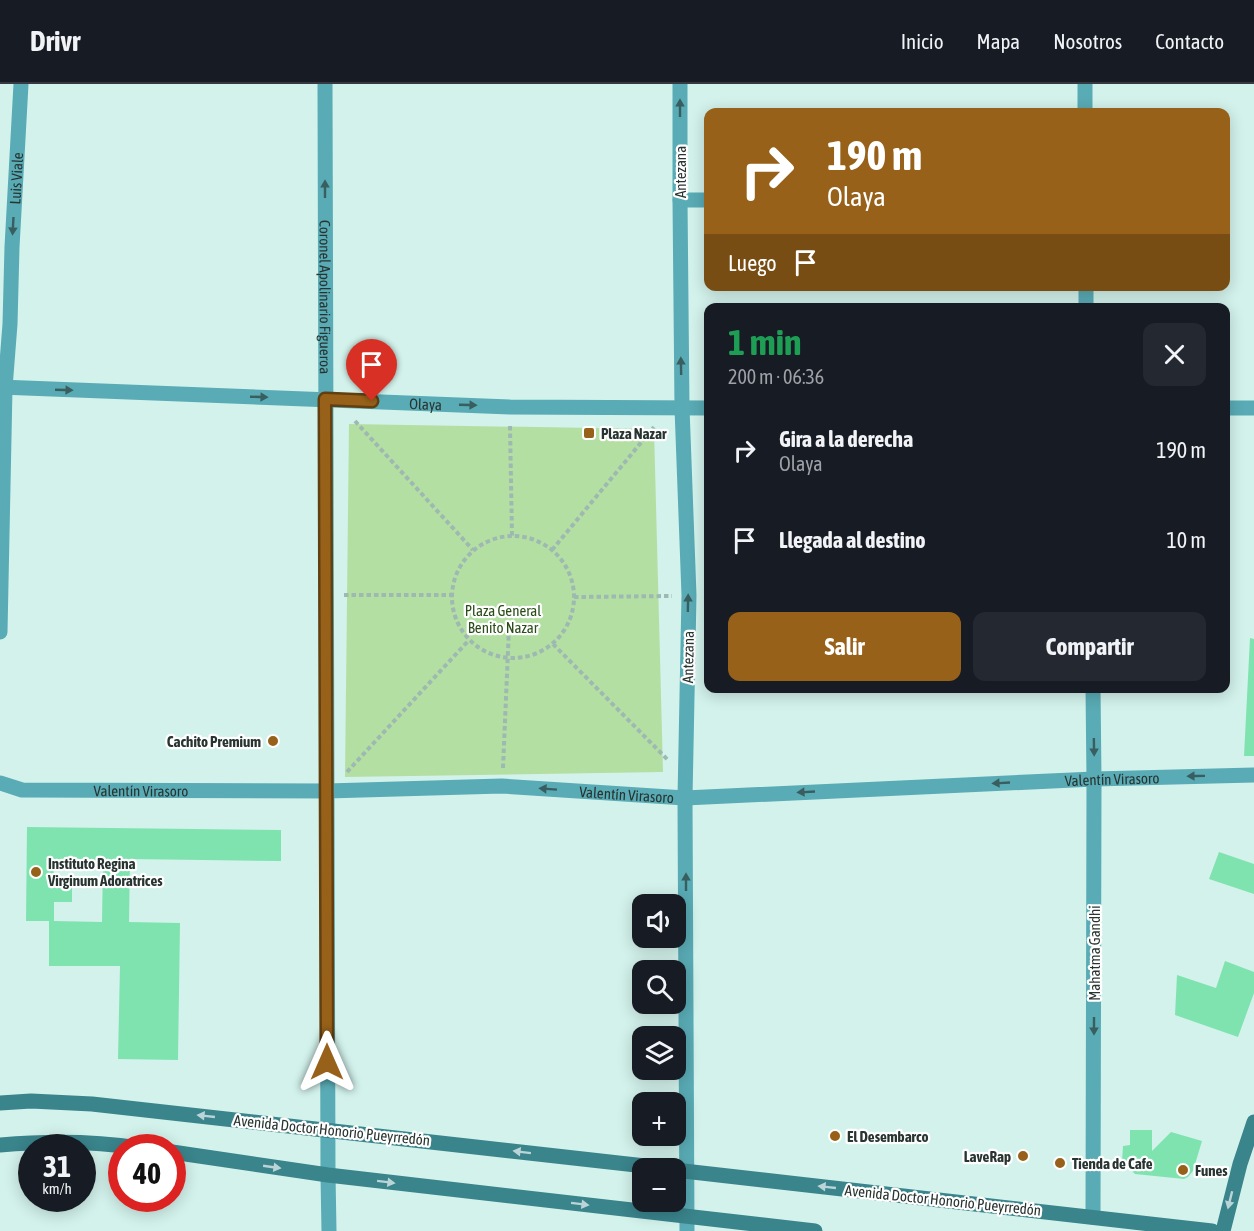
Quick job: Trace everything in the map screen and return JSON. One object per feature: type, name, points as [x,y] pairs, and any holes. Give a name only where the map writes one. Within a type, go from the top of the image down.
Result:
[{"type":"main road","name":"Avenida Doctor Honorio Pueyrredón","points":[[0,1103],[31,1101],[92,1104],[632,1164]]},
{"type":"main road","points":[[1223,1231],[1240,1164],[1253,1127]]},
{"type":"main road","points":[[0,1145],[32,1142],[108,1143]]},
{"type":"main road","points":[[186,1154],[687,1224],[814,1231]]},
{"type":"main road","name":"Avenida Doctor Honorio Pueyrredón","points":[[686,1172],[1212,1231]]},
{"type":"street","name":"Luis Viale","points":[[0,632],[3,387],[10,324],[21,84]]},
{"type":"street","name":"Coronel Apolinario Figueroa","points":[[325,84],[329,1231]]},
{"type":"street","name":"Antezana","points":[[680,84],[682,408],[689,595],[681,1158]]},
{"type":"street","points":[[1085,84],[1085,108]]},
{"type":"street","points":[[680,200],[704,200]]},
{"type":"street","name":"Olaya","points":[[3,387],[510,407],[704,408]]},
{"type":"street","points":[[1230,408],[1254,408]]},
{"type":"street","name":"Mahatma Gandhi","points":[[1093,693],[1093,1217]]},
{"type":"street","name":"Valentín Virasoro","points":[[0,783],[22,790],[327,790],[502,786],[685,798],[1094,778],[1254,775]]},
{"type":"path","points":[[325,399],[349,415],[473,550]]},
{"type":"path","points":[[510,407],[512,536]]},
{"type":"path","points":[[552,550],[660,420],[682,408]]},
{"type":"path","points":[[512,536],[530,538],[552,550],[568,571],[574,597],[570,617],[560,636],[552,644],[532,655],[508,658],[486,652],[469,639],[455,618],[452,595],[458,569],[473,550],[492,540],[512,536]]},
{"type":"path","points":[[326,595],[452,595]]},
{"type":"path","points":[[574,597],[689,595]]},
{"type":"path","points":[[502,786],[509,628]]},
{"type":"path","points":[[327,790],[350,770],[469,639]]},
{"type":"path","points":[[552,644],[676,768],[685,798]]},
{"type":"green space","name":"Plaza General Benito Nazar","points":[[349,424],[654,429],[663,772],[345,777]]},
{"type":"building","points":[[1250,638],[1254,639],[1254,756],[1244,756]]},
{"type":"building","points":[[27,827],[281,830],[281,861],[130,859],[129,922],[180,923],[178,1060],[118,1059],[120,966],[49,966],[49,921],[26,921]],"holes":[[[54,860],[103,861],[102,922],[54,921],[54,902],[72,902],[72,877],[54,876]]]},
{"type":"building","points":[[1219,852],[1254,864],[1254,894],[1209,879]]},
{"type":"building","points":[[1225,961],[1254,972],[1254,993],[1238,1037],[1175,1015],[1177,975],[1216,988]]},
{"type":"building","points":[[1130,1130],[1152,1130],[1152,1151],[1171,1132],[1202,1141],[1193,1171],[1184,1179],[1135,1174],[1122,1161],[1123,1146],[1130,1145]]},
{"type":"place","name":"Plaza Nazar","points":[[589,433]]},
{"type":"place","name":"Cachito Premium","points":[[273,741]]},
{"type":"place","name":"Instituto Regina Virginum Adoratrices","points":[[36,872]]},
{"type":"place","name":"El Desembarco","points":[[835,1136]]},
{"type":"place","name":"LaveRap","points":[[1023,1156]]},
{"type":"place","name":"Tienda de Cafe","points":[[1060,1163]]},
{"type":"place","name":"Funes","points":[[1183,1170]]},
{"type":"route","points":[[327,1062],[325,399],[372,401]]}]
